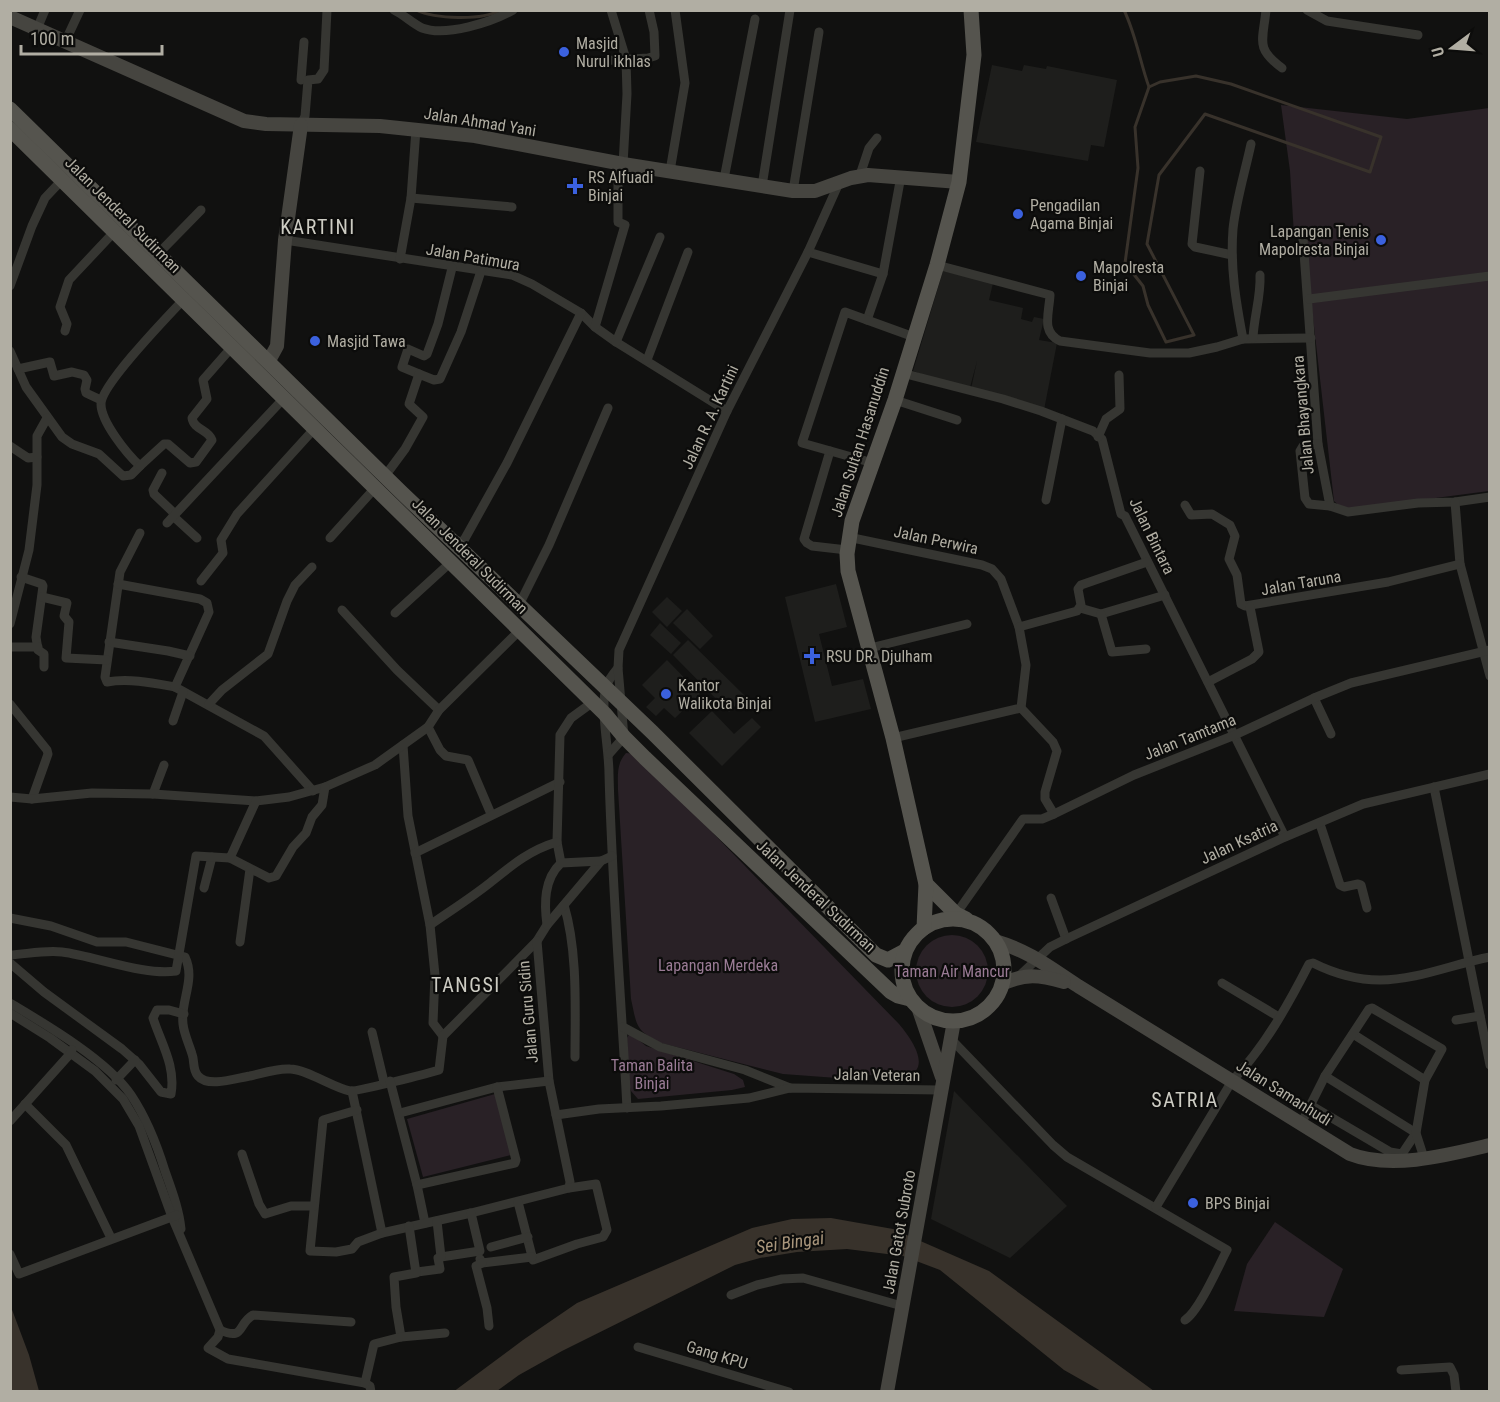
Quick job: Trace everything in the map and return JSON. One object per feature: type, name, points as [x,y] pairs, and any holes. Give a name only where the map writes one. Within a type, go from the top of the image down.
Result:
[{"type":"main road","name":"Jalan Sultan Hasanuddin","points":[[924,928],[926,884],[893,738],[848,571],[848,543],[937,264],[959,182],[974,55],[971,10]]},
{"type":"main road","name":"Jalan Jenderal Sudirman","points":[[10,109],[67,174],[140,247],[184,299],[263,357],[380,482]]},
{"type":"main road","name":"Jalan Jenderal Sudirman","points":[[10,129],[67,174],[75,192],[115,231],[140,247],[158,254],[224,328],[232,347],[284,398],[315,428],[397,498],[451,540],[606,688],[876,956],[888,960],[905,951]]},
{"type":"main road","name":"Jalan Jenderal Sudirman","points":[[397,498],[451,562],[605,714],[624,738],[891,992],[914,1003]]},
{"type":"main road","points":[[696,807],[712,792]]},
{"type":"main road","points":[[926,884],[937,898],[956,914],[985,930],[995,941],[1002,958],[1002,984],[992,1002],[978,1014],[954,1021],[935,1017],[914,1003],[905,987],[902,970],[905,951],[916,935],[933,923],[952,919],[972,923]]},
{"type":"street","points":[[37,29],[45,10]]},
{"type":"street","points":[[65,42],[80,10]]},
{"type":"street","points":[[303,83],[318,79],[324,70],[327,10]]},
{"type":"street","points":[[394,10],[423,28],[449,30],[492,20],[513,10]]},
{"type":"street","points":[[596,327],[625,225],[618,222],[620,163],[627,94],[626,59],[611,10]]},
{"type":"street","points":[[599,61],[648,58],[656,55],[649,10]]},
{"type":"street","points":[[670,171],[685,83],[675,10]]},
{"type":"street","points":[[762,186],[790,10]]},
{"type":"street","points":[[1266,10],[1264,50],[1269,58],[1282,68]]},
{"type":"street","points":[[1307,10],[1327,21],[1418,35]]},
{"type":"street","name":"Jalan Ahmad Yani","points":[[10,17],[244,121],[266,124],[380,126],[475,136],[620,163],[793,191],[815,192],[860,175],[901,176],[959,182]]},
{"type":"street","points":[[724,179],[755,19]]},
{"type":"street","points":[[793,191],[819,32]]},
{"type":"street","points":[[263,357],[271,357],[277,346],[285,240],[301,125],[305,116],[304,42]]},
{"type":"street","points":[[400,259],[411,198],[417,129]]},
{"type":"street","points":[[860,175],[869,148],[877,138]]},
{"type":"street","points":[[1248,338],[1234,296],[1232,255],[1233,227],[1251,144]]},
{"type":"street","points":[[1200,171],[1192,244],[1195,247],[1232,255]]},
{"type":"street","points":[[10,286],[45,198],[67,174]]},
{"type":"street","points":[[867,320],[883,274],[901,176]]},
{"type":"street","name":"Jalan R. A. Kartini","points":[[624,738],[618,668],[620,650],[727,411],[808,252],[840,183]]},
{"type":"street","points":[[411,198],[512,207]]},
{"type":"street","points":[[158,254],[201,210]]},
{"type":"street","points":[[65,331],[67,324],[60,307],[69,280],[115,231]]},
{"type":"street","points":[[616,342],[660,237]]},
{"type":"street","name":"Jalan Bhayangkara","points":[[1303,239],[1318,444],[1325,491],[1330,506]]},
{"type":"street","name":"Jalan Patimura","points":[[285,240],[512,275],[581,313],[616,342],[727,411]]},
{"type":"street","points":[[647,360],[688,252]]},
{"type":"street","points":[[808,252],[883,274]]},
{"type":"street","points":[[937,264],[1050,295],[1047,331],[1060,341],[1149,353],[1189,353],[1248,338],[1311,338]]},
{"type":"street","points":[[452,267],[438,324],[427,354],[424,356],[408,349],[402,367],[434,380],[440,379],[461,332],[481,271]]},
{"type":"street","points":[[1248,338],[1260,297],[1260,275]]},
{"type":"street","points":[[1309,300],[1490,276]]},
{"type":"street","points":[[140,466],[126,453],[108,423],[102,412],[101,400],[112,382],[148,337],[184,299]]},
{"type":"street","points":[[873,463],[802,443],[845,312],[914,337]]},
{"type":"street","points":[[451,540],[463,542],[507,464],[581,313]]},
{"type":"street","points":[[10,351],[26,387],[62,436],[72,444],[99,454],[123,476],[131,475],[164,444],[168,444],[190,463],[196,462],[212,440],[194,425],[192,418],[207,399],[202,380],[232,347]]},
{"type":"street","points":[[18,369],[50,362],[54,376],[72,372],[84,375],[87,380],[86,393],[101,400]]},
{"type":"street","points":[[902,373],[1003,399],[1093,431],[1098,437],[1106,419],[1120,409],[1119,375]]},
{"type":"street","points":[[330,538],[380,482],[405,449],[423,417],[409,404],[419,374]]},
{"type":"street","points":[[171,517],[284,398]]},
{"type":"street","points":[[895,400],[957,420]]},
{"type":"street","points":[[519,605],[549,545],[608,408]]},
{"type":"street","points":[[10,624],[11,612],[29,550],[37,485],[37,436],[47,418]]},
{"type":"street","points":[[1046,500],[1062,419]]},
{"type":"street","points":[[201,581],[223,553],[221,540],[237,514],[315,428]]},
{"type":"street","name":"Jalan Bintara","points":[[1098,437],[1102,439],[1121,514],[1125,516],[1285,837]]},
{"type":"street","points":[[1318,444],[1303,446],[1300,451],[1305,498],[1309,504],[1330,506],[1348,512],[1418,502],[1455,502],[1490,498]]},
{"type":"street","points":[[10,446],[28,458],[37,457]]},
{"type":"street","points":[[830,451],[804,539],[812,546],[848,543]]},
{"type":"street","points":[[162,473],[153,490],[154,494],[171,517],[197,538]]},
{"type":"street","points":[[1455,502],[1460,564],[1486,651],[1490,676]]},
{"type":"street","points":[[1185,505],[1191,515],[1212,513],[1227,523],[1235,536],[1229,559],[1237,575],[1239,600],[1241,604],[1250,607]]},
{"type":"street","points":[[140,533],[120,572],[109,642],[105,677],[107,681],[119,680],[179,689],[209,704],[264,736],[313,791]]},
{"type":"street","name":"Jalan Perwira","points":[[848,543],[982,565],[992,570],[1001,579],[1019,627],[1026,665],[1021,708]]},
{"type":"street","points":[[395,612],[451,562]]},
{"type":"street","points":[[1080,608],[1079,587],[1147,562]]},
{"type":"street","name":"Jalan Taruna","points":[[1208,682],[1252,659],[1259,652],[1250,607],[1388,582],[1460,564]]},
{"type":"street","points":[[209,704],[222,690],[268,654],[295,585],[312,567]]},
{"type":"street","points":[[21,578],[42,584],[36,637],[38,647],[44,654],[44,667]]},
{"type":"street","points":[[118,584],[200,599],[207,603],[209,612],[179,689],[173,721]]},
{"type":"street","points":[[1019,627],[1071,614],[1080,608],[1101,614],[1165,595]]},
{"type":"street","points":[[42,597],[67,603],[64,616],[69,622],[66,658],[107,660]]},
{"type":"street","points":[[342,610],[397,670],[439,710]]},
{"type":"street","points":[[1101,614],[1112,652],[1146,649]]},
{"type":"street","points":[[870,648],[967,624]]},
{"type":"street","points":[[10,797],[32,799],[92,794],[153,794],[256,801],[325,788],[375,765],[428,727],[439,710],[520,630]]},
{"type":"street","points":[[109,642],[190,656]]},
{"type":"street","points":[[10,647],[38,647]]},
{"type":"street","name":"Jalan Tamtama","points":[[956,914],[1018,822],[1025,817],[1042,819],[1134,776],[1351,683],[1486,651]]},
{"type":"street","name":"Jalan R. A. Kartini","points":[[618,668],[611,676],[606,688],[605,714],[627,1107]]},
{"type":"street","points":[[1314,698],[1331,734]]},
{"type":"street","points":[[561,863],[557,842],[560,735],[571,718],[593,702]]},
{"type":"street","points":[[10,704],[48,750],[32,799]]},
{"type":"street","points":[[893,738],[1021,708],[1053,742],[1057,751],[1045,792],[1045,799],[1054,814]]},
{"type":"street","points":[[428,727],[440,750],[446,756],[468,760],[491,814]]},
{"type":"street","points":[[609,754],[624,738]]},
{"type":"street","points":[[403,745],[408,816],[430,925],[435,975],[433,1023],[443,1036]]},
{"type":"street","points":[[153,794],[164,765]]},
{"type":"street","name":"Jalan Ksatria","points":[[1018,977],[1050,947],[1285,837],[1363,804],[1490,774]]},
{"type":"street","points":[[415,853],[560,782]]},
{"type":"street","points":[[1434,787],[1490,1065]]},
{"type":"street","points":[[10,956],[53,951],[96,958],[130,967],[176,971],[196,856],[230,858],[269,878],[276,876],[293,847],[306,833],[312,817],[322,805],[325,788]]},
{"type":"street","points":[[230,858],[256,801]]},
{"type":"street","points":[[1320,824],[1341,886],[1360,884],[1367,908]]},
{"type":"street","points":[[430,925],[490,883],[517,860],[542,846],[557,842]]},
{"type":"street","points":[[547,925],[544,909],[552,872],[561,863],[601,861],[612,856]]},
{"type":"street","points":[[204,888],[212,857]]},
{"type":"street","points":[[10,918],[51,927],[96,942],[126,942],[185,957],[189,969],[182,1022],[194,1057],[193,1067],[196,1075],[202,1080],[211,1082],[288,1068],[352,1091],[439,1070],[443,1036],[537,940],[601,861]]},
{"type":"street","points":[[240,942],[250,869]]},
{"type":"street","points":[[1051,898],[1066,939]]},
{"type":"street","points":[[564,905],[569,924],[576,1005],[575,1057]]},
{"type":"street","name":"Jalan Guru Sidin","points":[[537,940],[549,1082],[570,1182],[569,1188]]},
{"type":"street","name":"Jalan Samanhudi","points":[[995,941],[1019,948],[1350,1154],[1365,1160],[1382,1155],[1443,1157],[1490,1145]]},
{"type":"street","points":[[1156,1207],[1232,1081],[1248,1065],[1279,1017],[1309,964],[1312,963],[1336,974],[1379,980],[1418,975],[1490,957]]},
{"type":"street","points":[[10,963],[44,992],[135,1060],[158,1090],[171,1094],[173,1084],[170,1063],[153,1018],[158,1010],[184,1014]]},
{"type":"street","name":"Jalan Samanhudi","points":[[1002,984],[1018,977],[1034,975],[1078,986]]},
{"type":"street","points":[[1222,983],[1279,1017]]},
{"type":"street","points":[[10,1003],[55,1030],[123,1099],[138,1126],[176,1215]]},
{"type":"street","name":"Jalan Gatot Subroto","points":[[914,1003],[941,1084]]},
{"type":"street","points":[[1301,1124],[1310,1104],[1325,1076],[1369,1009],[1372,1008],[1441,1048],[1442,1051],[1425,1080],[1416,1133],[1402,1154],[1390,1152],[1382,1155],[1310,1104]]},
{"type":"street","points":[[10,1014],[101,1064],[130,1094],[147,1122],[182,1238],[220,1329],[218,1337],[208,1348],[228,1359],[365,1383],[371,1392]]},
{"type":"street","points":[[1456,1020],[1480,1016]]},
{"type":"street","name":"Jalan Gatot Subroto","points":[[887,1392],[954,1021]]},
{"type":"street","points":[[623,1027],[660,1047],[746,1071],[790,1088]]},
{"type":"street","points":[[372,1032],[387,1082],[400,1113],[424,1223]]},
{"type":"street","points":[[1353,1034],[1425,1080]]},
{"type":"street","points":[[951,1038],[1067,1157],[1227,1250],[1190,1317],[1185,1320]]},
{"type":"street","points":[[10,1121],[72,1049]]},
{"type":"street","points":[[116,1080],[135,1060]]},
{"type":"street","points":[[1325,1076],[1416,1133],[1424,1158]]},
{"type":"street","points":[[400,1113],[497,1087],[549,1082]]},
{"type":"street","name":"Jalan Veteran","points":[[790,1088],[941,1084]]},
{"type":"street","points":[[417,1185],[515,1163],[497,1087]]},
{"type":"street","points":[[556,1115],[599,1109],[749,1098],[790,1088]]},
{"type":"street","points":[[352,1091],[382,1233]]},
{"type":"street","points":[[25,1104],[66,1145],[111,1238]]},
{"type":"street","points":[[357,1110],[323,1120],[310,1251],[352,1249],[358,1242],[382,1233],[519,1202],[569,1188],[596,1184],[607,1230],[603,1237],[533,1260],[532,1257],[482,1263],[476,1266],[487,1308],[489,1326]]},
{"type":"street","points":[[242,1155],[259,1204],[265,1214],[291,1206],[314,1206]]},
{"type":"street","points":[[519,1202],[532,1257]]},
{"type":"street","points":[[471,1213],[482,1263]]},
{"type":"street","points":[[10,1254],[19,1274],[176,1215]]},
{"type":"street","points":[[401,1337],[394,1277],[440,1269],[437,1221]]},
{"type":"street","points":[[409,1226],[417,1272]]},
{"type":"street","points":[[491,1247],[528,1237]]},
{"type":"street","points":[[441,1257],[478,1251]]},
{"type":"street","points":[[731,1295],[782,1278],[803,1278],[902,1306]]},
{"type":"street","points":[[220,1329],[236,1334],[240,1332],[247,1319],[254,1315],[351,1322]]},
{"type":"street","points":[[365,1383],[374,1344],[401,1337],[445,1333]]},
{"type":"street","name":"Gang KPU","points":[[638,1347],[789,1392]]},
{"type":"street","points":[[1401,1370],[1450,1367],[1454,1375],[1456,1392]]},
{"type":"shaded area","points":[[992,65],[1022,71],[1024,65],[1046,69],[1047,66],[1117,80],[1104,147],[1091,145],[1088,161],[976,142]]},
{"type":"shaded area","points":[[943,271],[993,283],[989,300],[1023,308],[1021,319],[1032,322],[1034,317],[1044,319],[1039,340],[1057,343],[1044,410],[971,389],[977,361],[969,391],[913,371]]},
{"type":"shaded area","name":"RSU DR. Djulham","points":[[836,584],[847,627],[819,634],[832,686],[863,679],[871,709],[815,722],[785,597]]},
{"type":"shaded area","points":[[667,597],[682,611],[667,627],[652,612]]},
{"type":"shaded area","points":[[687,609],[713,636],[700,649],[673,623]]},
{"type":"shaded area","points":[[660,623],[681,643],[671,654],[650,635]]},
{"type":"shaded area","points":[[688,640],[745,696],[729,712],[673,655]]},
{"type":"shaded area","points":[[667,660],[700,694],[675,718],[664,708],[656,716],[646,707],[655,698],[642,685]]},
{"type":"shaded area","points":[[712,711],[734,734],[752,718],[761,727],[722,766],[689,733]]},
{"type":"shaded area","points":[[954,1091],[1067,1206],[1010,1258],[931,1219]]},
{"type":"green space","points":[[1281,105],[1407,119],[1489,108],[1489,491],[1344,510],[1334,501],[1304,239],[1294,235],[1290,171]]},
{"type":"green space","name":"Lapangan Merdeka","points":[[626,753],[636,754],[899,1024],[917,1052],[918,1067],[914,1073],[905,1077],[866,1075],[851,1079],[783,1074],[661,1043],[638,1026],[631,999],[618,790],[619,766]]},
{"type":"green space","name":"Taman Air Mancur","points":[[952,935],[972,941],[982,951],[988,971],[982,991],[972,1001],[952,1007],[932,1001],[922,991],[916,971],[922,951],[932,941]]},
{"type":"green space","name":"Taman Balita Binjai","points":[[630,1033],[646,1046],[734,1074],[743,1080],[745,1087],[638,1099],[631,1091],[629,1084],[627,1038]]},
{"type":"green space","points":[[495,1094],[511,1155],[423,1177],[407,1119]]},
{"type":"green space","points":[[1275,1222],[1343,1269],[1324,1317],[1234,1311],[1247,1264]]},
{"type":"water","name":"Sei Bingai","points":[[831,1218],[893,1229],[989,1271],[1154,1391],[1101,1391],[1064,1370],[940,1270],[903,1256],[847,1249],[797,1252],[735,1265],[562,1351],[519,1375],[497,1391],[453,1392],[577,1303],[752,1228],[792,1219]]},
{"type":"water","points":[[11,1307],[29,1355],[39,1391],[11,1391]]},
{"type":"waterway","points":[[416,10],[458,18],[482,16],[500,10]]},
{"type":"waterway","points":[[1124,10],[1149,87]]},
{"type":"waterway","points":[[1196,76],[1231,84],[1381,137],[1370,172],[1205,114],[1159,175],[1147,244],[1194,335],[1166,342],[1148,305],[1143,286],[1125,263],[1138,168],[1135,127],[1149,87],[1160,82],[1196,76]]},
{"type":"place","name":"Masjid Nurul ikhlas","points":[[564,52]]},
{"type":"place","name":"RS Alfuadi Binjai","points":[[575,186]]},
{"type":"place","name":"Pengadilan Agama Binjai","points":[[1018,214]]},
{"type":"place","name":"Lapangan Tenis Mapolresta Binjai","points":[[1381,240]]},
{"type":"place","name":"Mapolresta Binjai","points":[[1081,276]]},
{"type":"place","name":"Masjid Tawa","points":[[315,341]]},
{"type":"place","name":"RSU DR. Djulham","points":[[812,656]]},
{"type":"place","name":"Kantor Walikota Binjai","points":[[666,694]]},
{"type":"place","name":"BPS Binjai","points":[[1193,1203]]},
{"type":"district","name":"KARTINI","points":[[318,227]]},
{"type":"district","name":"TANGSI","points":[[466,985]]},
{"type":"district","name":"SATRIA","points":[[1185,1100]]}]
